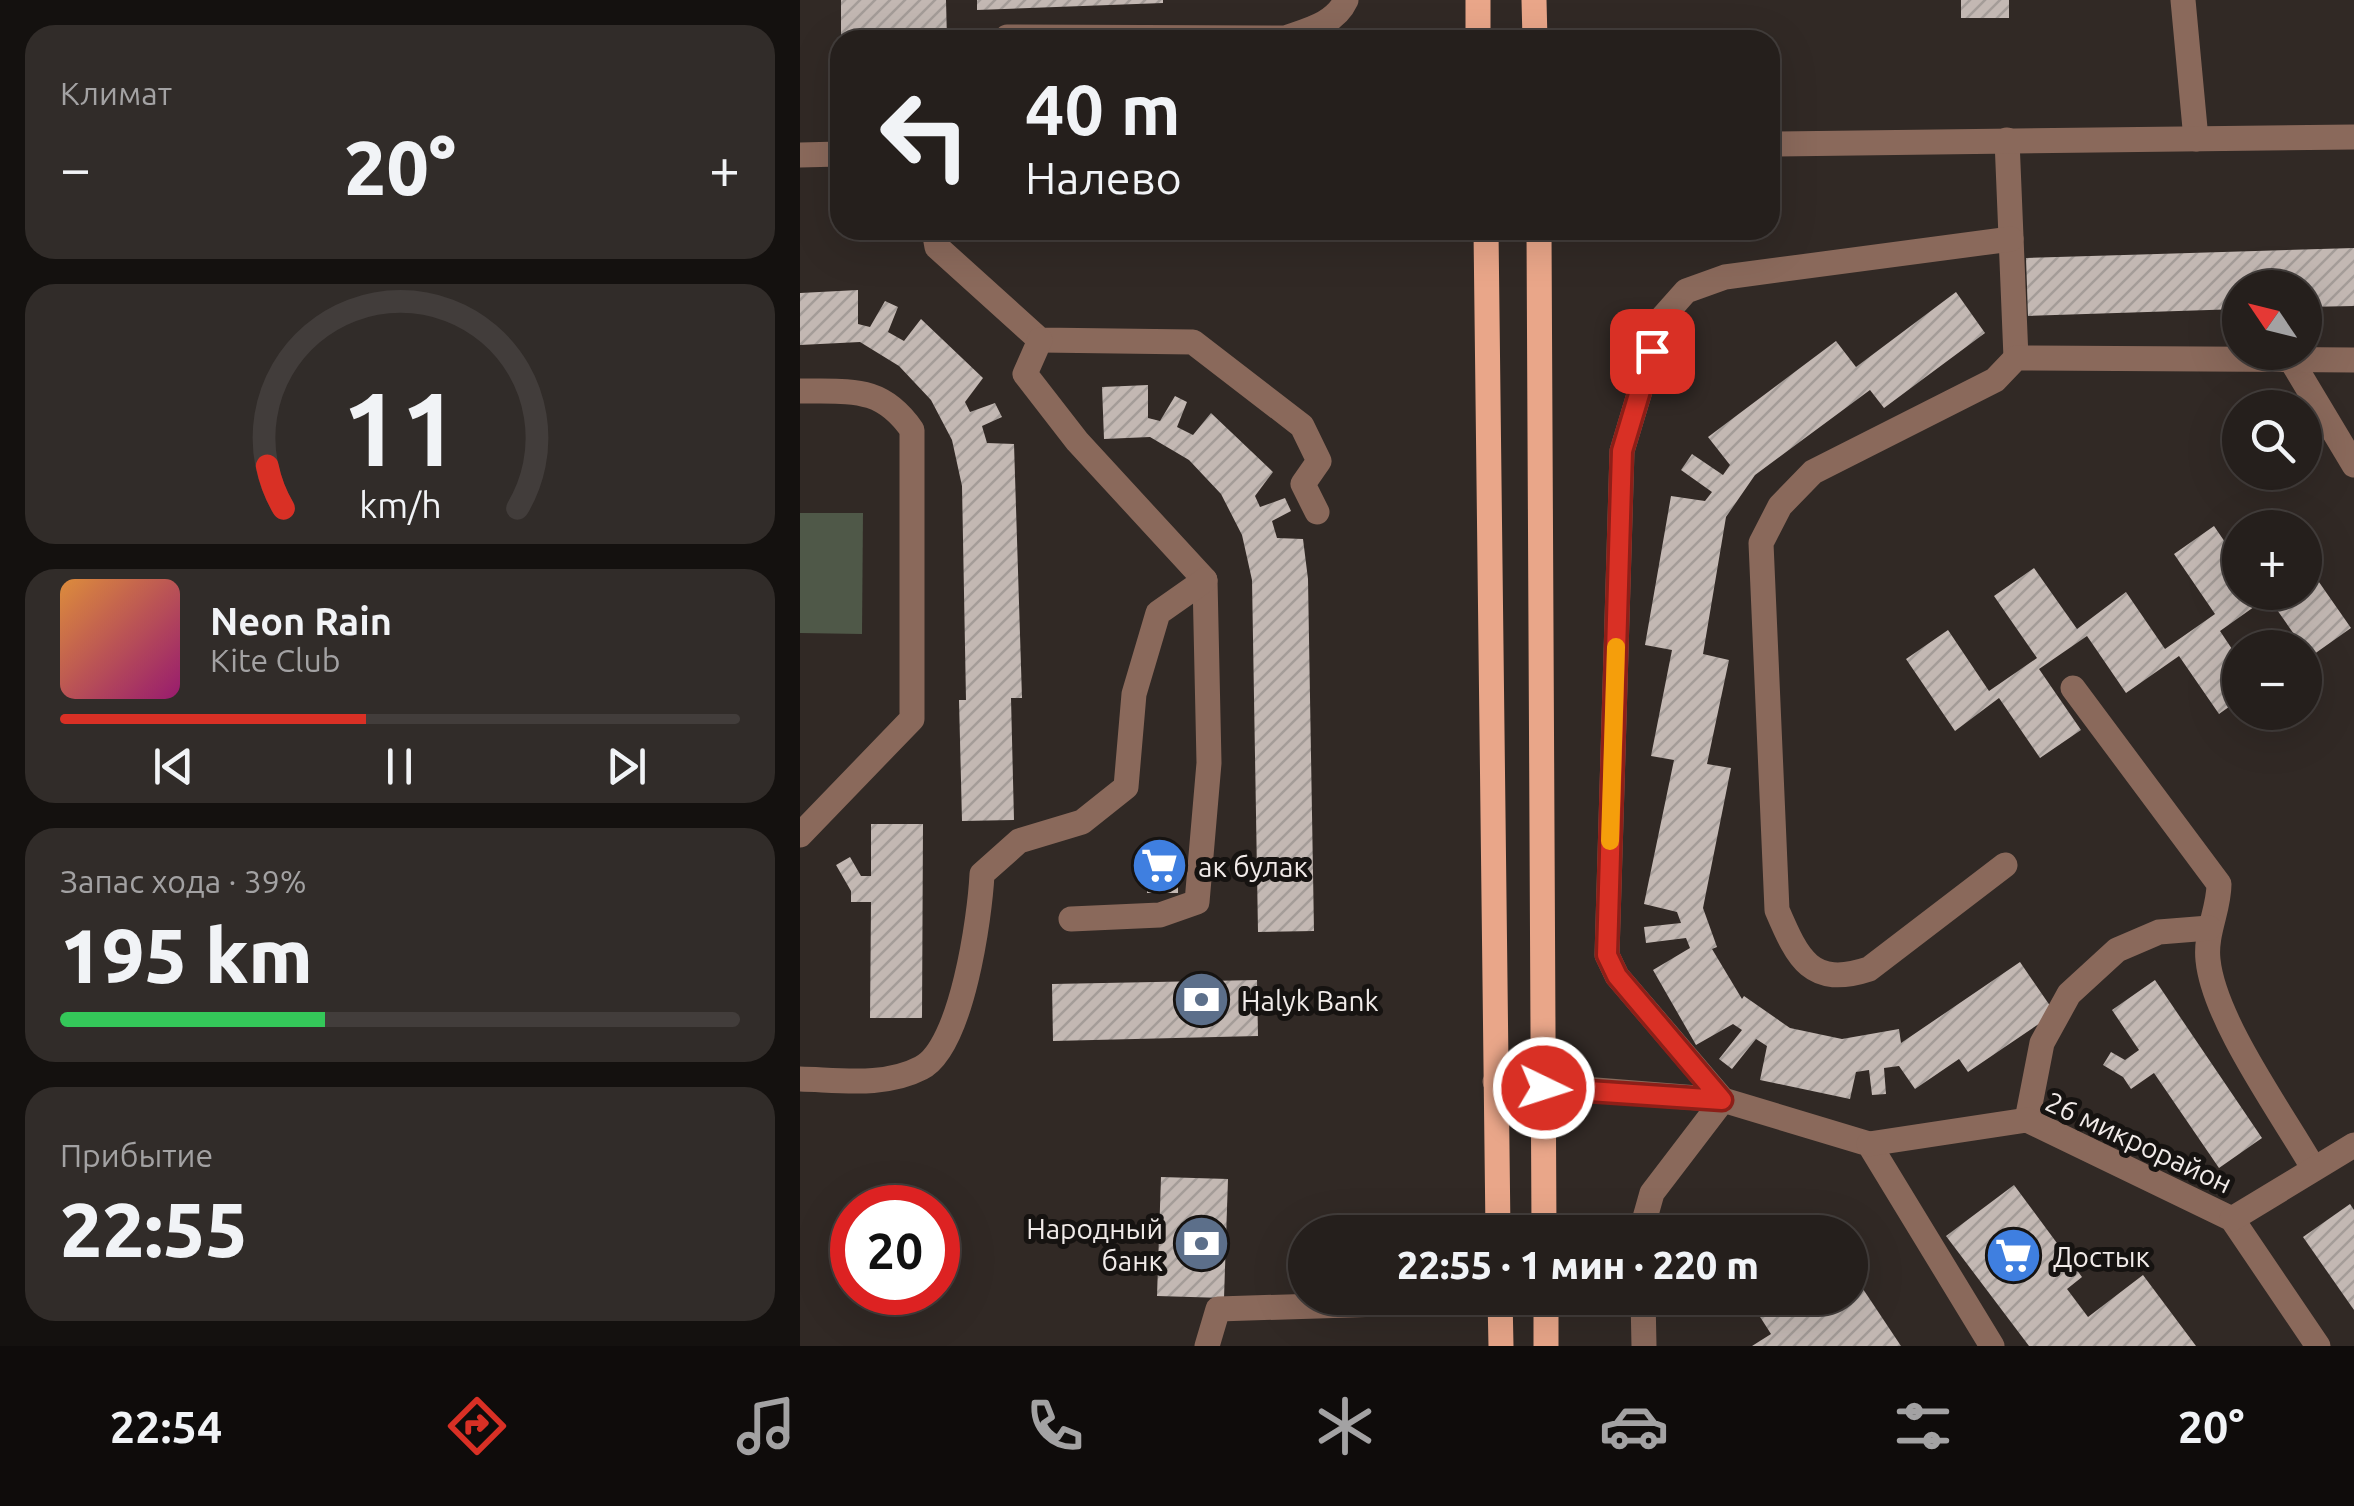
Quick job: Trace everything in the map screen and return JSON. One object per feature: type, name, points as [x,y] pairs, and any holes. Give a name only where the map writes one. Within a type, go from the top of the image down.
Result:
[{"type":"main road","points":[[1478,0],[1478,30]]},
{"type":"main road","points":[[1534,0],[1536,30]]},
{"type":"main road","points":[[1486,240],[1498,1215]]},
{"type":"main road","points":[[1539,240],[1544,1215]]},
{"type":"main road","points":[[1500,1315],[1501,1346]]},
{"type":"main road","points":[[1546,1315],[1546,1346]]},
{"type":"street","points":[[1309,30],[1341,12],[1346,0]]},
{"type":"street","points":[[2182,0],[2196,139]]},
{"type":"street","points":[[1780,144],[2354,137]]},
{"type":"street","points":[[2007,140],[2016,358]]},
{"type":"street","points":[[800,154],[830,154]]},
{"type":"street","points":[[1722,1100],[1617,976],[1607,955],[1622,451],[1662,318],[1686,291],[1724,277],[2011,239]]},
{"type":"street","points":[[936,240],[937,248],[1040,340],[1193,342],[1302,426],[1320,460],[1303,484],[1316,512]]},
{"type":"street","points":[[1040,340],[1026,374],[1076,442],[1205,580],[1209,763],[1198,902],[1160,915],[1071,919]]},
{"type":"street","points":[[2005,865],[1870,969],[1843,978],[1822,975],[1796,952],[1778,910],[1761,542],[1780,506],[1813,472],[1994,380],[2016,358],[2222,359]]},
{"type":"street","points":[[2322,360],[2354,360]]},
{"type":"street","points":[[2297,370],[2354,465]]},
{"type":"street","points":[[800,391],[865,392],[896,406],[912,430],[912,719],[800,834]]},
{"type":"street","points":[[800,1080],[880,1080],[925,1067],[950,1032],[979,925],[982,874],[1018,840],[1082,822],[1126,787],[1134,694],[1158,613],[1205,580]]},
{"type":"street","points":[[2074,688],[2218,884],[2209,928],[2208,960],[2218,1003],[2312,1166]]},
{"type":"street","points":[[2026,1120],[2042,1043],[2069,994],[2117,950],[2159,932],[2209,928]]},
{"type":"street","points":[[1495,1082],[1722,1100],[1868,1144],[1992,1346]]},
{"type":"street","points":[[1646,1215],[1652,1193],[1722,1100]]},
{"type":"street","name":"26 микрорайон","points":[[1868,1144],[2026,1120],[2232,1218],[2318,1346]]},
{"type":"street","points":[[2232,1218],[2312,1166],[2354,1145]]},
{"type":"street","points":[[1207,1346],[1218,1309],[1288,1306]]},
{"type":"street","points":[[1643,1315],[1644,1346]]},
{"type":"green space","points":[[800,513],[863,513],[862,634],[800,633]]},
{"type":"building","points":[[841,0],[946,0],[947,30],[841,30]]},
{"type":"building","points":[[977,0],[1163,0],[1163,3],[977,10]]},
{"type":"building","points":[[1961,0],[2009,0],[2009,18],[1961,18]]},
{"type":"building","points":[[2354,248],[2354,306],[2322,307],[2322,270],[2222,270],[2222,310],[2028,316],[2026,258]]},
{"type":"building","points":[[858,290],[858,324],[870,327],[885,301],[898,307],[888,332],[904,341],[921,319],[983,378],[965,402],[970,412],[995,403],[1002,417],[982,426],[987,443],[1014,444],[1022,698],[1011,698],[1014,820],[962,821],[959,700],[966,700],[962,486],[952,440],[931,400],[899,366],[860,342],[800,345],[800,293]]},
{"type":"building","points":[[1956,292],[1985,333],[1884,408],[1870,390],[1755,475],[1726,517],[1703,654],[1729,660],[1707,764],[1731,768],[1703,908],[1717,947],[1712,949],[1742,999],[1744,996],[1790,1028],[1842,1039],[1899,1029],[1901,1043],[2020,962],[2055,1013],[1968,1072],[1959,1059],[1915,1089],[1899,1066],[1884,1068],[1886,1094],[1872,1095],[1869,1070],[1856,1072],[1850,1099],[1760,1080],[1767,1046],[1756,1039],[1732,1069],[1719,1059],[1742,1030],[1733,1024],[1696,1045],[1653,970],[1690,948],[1686,938],[1646,943],[1644,927],[1681,923],[1677,912],[1644,904],[1674,760],[1651,756],[1672,650],[1645,645],[1671,496],[1705,501],[1712,492],[1681,470],[1692,454],[1723,475],[1730,465],[1708,437],[1836,341],[1856,367]]},
{"type":"building","points":[[1148,385],[1148,418],[1160,421],[1175,396],[1187,402],[1177,427],[1193,435],[1211,413],[1273,472],[1255,496],[1260,507],[1285,498],[1291,511],[1272,521],[1277,538],[1303,539],[1308,579],[1314,931],[1258,932],[1252,580],[1242,535],[1221,494],[1189,460],[1150,437],[1104,439],[1102,387]]},
{"type":"building","points":[[2214,526],[2222,538],[2222,610],[2250,610],[2220,631],[2219,714],[2179,656],[2126,693],[2087,636],[2039,669],[2081,730],[2040,758],[1999,698],[1955,731],[1906,659],[1948,630],[1989,691],[2037,658],[1994,596],[2034,568],[2077,629],[2126,592],[2165,649],[2215,614],[2174,554]]},
{"type":"building","points":[[2322,586],[2351,628],[2322,649],[2322,630],[2291,630],[2277,610],[2322,610]]},
{"type":"building","points":[[871,824],[923,824],[922,1018],[870,1018],[871,902],[851,902],[851,891],[836,865],[850,857],[861,876],[871,876]]},
{"type":"building","points":[[1147,850],[1178,850],[1178,893],[1147,893]]},
{"type":"building","points":[[1257,980],[1258,1036],[1053,1041],[1052,984]]},
{"type":"building","points":[[2155,980],[2262,1138],[2219,1168],[2154,1073],[2131,1089],[2123,1077],[2103,1065],[2111,1052],[2125,1060],[2139,1050],[2112,1010]]},
{"type":"building","points":[[1161,1177],[1228,1179],[1224,1298],[1157,1296]]},
{"type":"building","name":"Достык","points":[[2014,1185],[2082,1277],[2067,1289],[2088,1317],[2143,1275],[2196,1346],[2029,1346],[1946,1236]]},
{"type":"building","points":[[2350,1204],[2354,1210],[2354,1310],[2303,1237]]},
{"type":"building","points":[[1868,1296],[1901,1346],[1752,1346],[1771,1334],[1759,1315],[1868,1315]]},
{"type":"slow traffic","points":[[1610,841],[1616,647]]},
{"type":"place","name":"ак булак","points":[[1159,866]]},
{"type":"place","name":"Halyk Bank","points":[[1202,1000]]},
{"type":"place","name":"Народный банк","points":[[1202,1244]]},
{"type":"place","name":"Достык","points":[[2014,1256]]},
{"type":"route","points":[[1544,1088],[1722,1100],[1617,976],[1607,955],[1622,451],[1652,351]]}]
